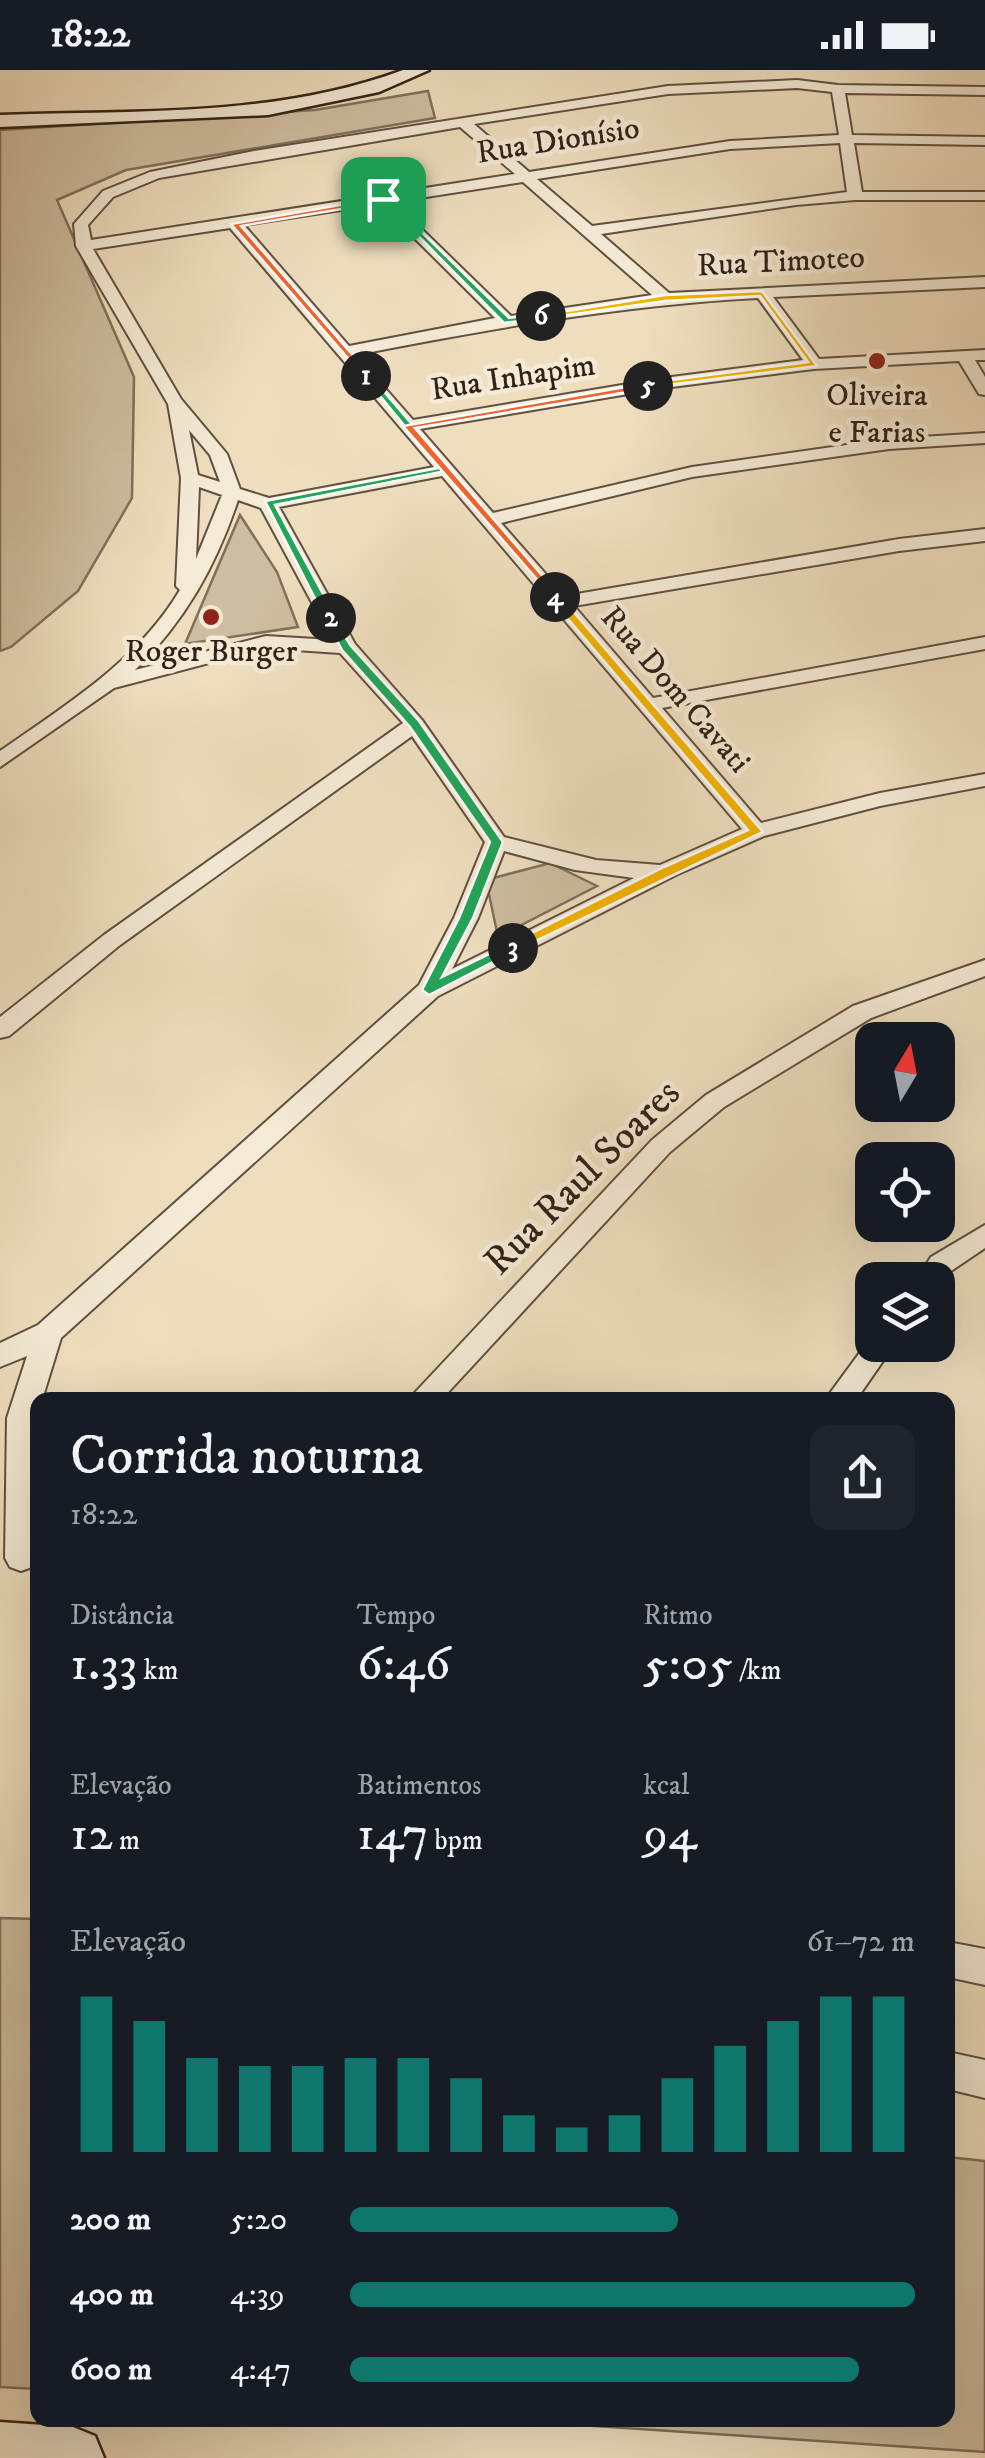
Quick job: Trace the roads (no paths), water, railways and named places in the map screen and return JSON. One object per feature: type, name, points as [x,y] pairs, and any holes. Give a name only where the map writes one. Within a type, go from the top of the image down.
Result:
[{"type":"main road","points":[[0,121],[128,120],[270,106],[378,88],[420,70]]},
{"type":"main road","points":[[0,2453],[72,2458]]},
{"type":"street","points":[[731,73],[838,89],[985,92]]},
{"type":"street","points":[[668,90],[678,75]]},
{"type":"street","points":[[0,761],[107,684],[150,644],[186,598],[232,492],[218,454],[174,401],[84,246],[81,224],[108,194],[156,175],[462,122],[668,90],[797,84]]},
{"type":"street","points":[[838,89],[854,196]]},
{"type":"street","points":[[462,122],[665,298]]},
{"type":"street","name":"Rua Dionísio","points":[[84,246],[730,145],[846,139],[985,141]]},
{"type":"street","points":[[591,230],[854,196],[985,196]]},
{"type":"street","points":[[383,199],[507,321]]},
{"type":"street","name":"Rua Dom Cavati","points":[[235,224],[756,832]]},
{"type":"street","name":"Rua Timoteo","points":[[344,352],[507,321],[665,298],[985,282]]},
{"type":"street","points":[[762,294],[814,364]]},
{"type":"street","name":"Rua Inhapim","points":[[408,426],[664,383],[814,364],[985,355]]},
{"type":"street","points":[[964,356],[985,390]]},
{"type":"street","points":[[174,401],[190,478],[186,598]]},
{"type":"street","points":[[489,520],[692,472],[890,444],[985,438]]},
{"type":"street","points":[[190,478],[268,504],[446,470]]},
{"type":"street","points":[[268,504],[346,648],[414,724],[496,842],[610,870],[668,870]]},
{"type":"street","points":[[560,603],[899,546],[985,536]]},
{"type":"street","points":[[107,684],[266,642],[346,648]]},
{"type":"street","points":[[648,705],[985,643]]},
{"type":"street","points":[[0,1030],[112,940],[414,724]]},
{"type":"street","points":[[0,1356],[48,1333],[429,990],[668,870],[756,832],[880,800],[985,780]]},
{"type":"street","points":[[429,990],[466,918],[496,842]]},
{"type":"street","name":"Rua Raul Soares","points":[[432,1392],[661,1146],[716,1101],[862,1012],[985,968]]},
{"type":"street","points":[[945,1262],[985,1236]]},
{"type":"street","points":[[20,1556],[22,1418],[48,1333]]},
{"type":"street","points":[[846,1392],[868,1362]]},
{"type":"street","points":[[955,1962],[985,1968]]},
{"type":"street","points":[[955,2073],[985,2079]]},
{"type":"place","name":"Oliveira e Farias","points":[[877,361]]},
{"type":"place","name":"Roger Burger","points":[[211,617]]}]
